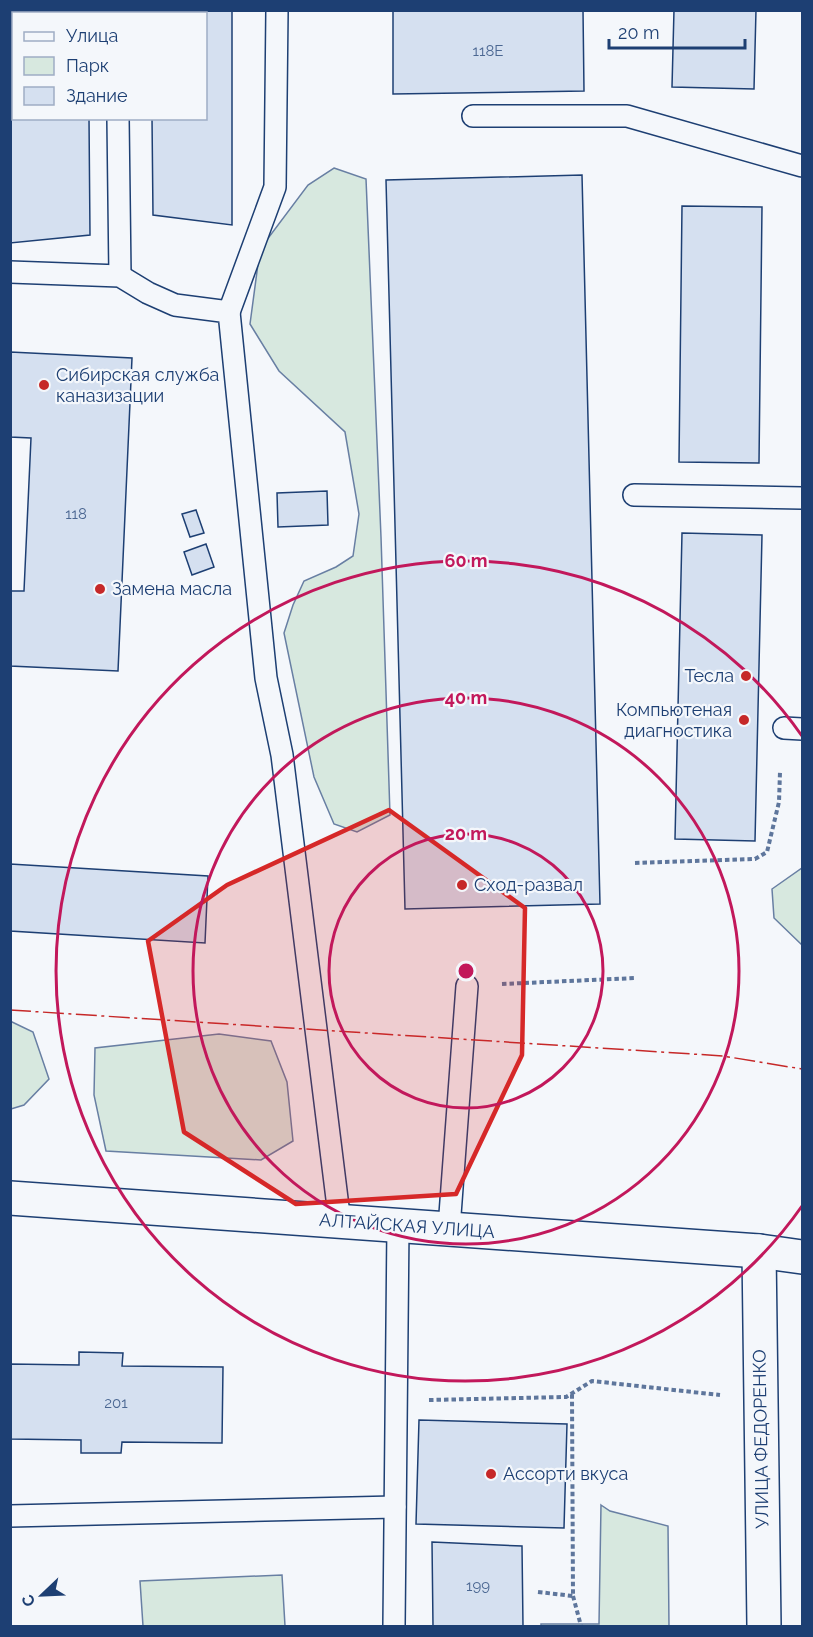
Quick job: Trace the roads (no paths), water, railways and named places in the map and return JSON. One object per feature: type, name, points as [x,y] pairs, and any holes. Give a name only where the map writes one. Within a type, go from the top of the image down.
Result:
[{"type":"main road","name":"АЛТАЙСКАЯ УЛИЦА","points":[[10,1198],[759,1251],[802,1257]]},
{"type":"main road","name":"УЛИЦА ФЕДОРЕНКО","points":[[759,1251],[764,1626]]},
{"type":"lane","points":[[277,10],[275,187],[229,312],[266,678],[282,755],[340,1222]]},
{"type":"lane","points":[[473,116],[627,116],[802,166]]},
{"type":"lane","points":[[118,120],[120,276]]},
{"type":"lane","points":[[10,272],[120,276],[148,293],[175,305],[229,312]]},
{"type":"lane","points":[[634,495],[802,498]]},
{"type":"lane","points":[[449,1228],[467,986]]},
{"type":"lane","points":[[394,1626],[398,1226]]},
{"type":"lane","points":[[10,1516],[395,1507]]},
{"type":"place","name":"Сибирская служба каназизации","points":[[44,385]]},
{"type":"place","name":"Замена масла","points":[[100,589]]},
{"type":"place","name":"Тесла","points":[[746,676]]},
{"type":"place","name":"Компьютеная диагностика","points":[[744,720]]},
{"type":"place","name":"Сход-развал","points":[[462,885]]},
{"type":"place","name":"Ассорти вкуса","points":[[491,1474]]}]
